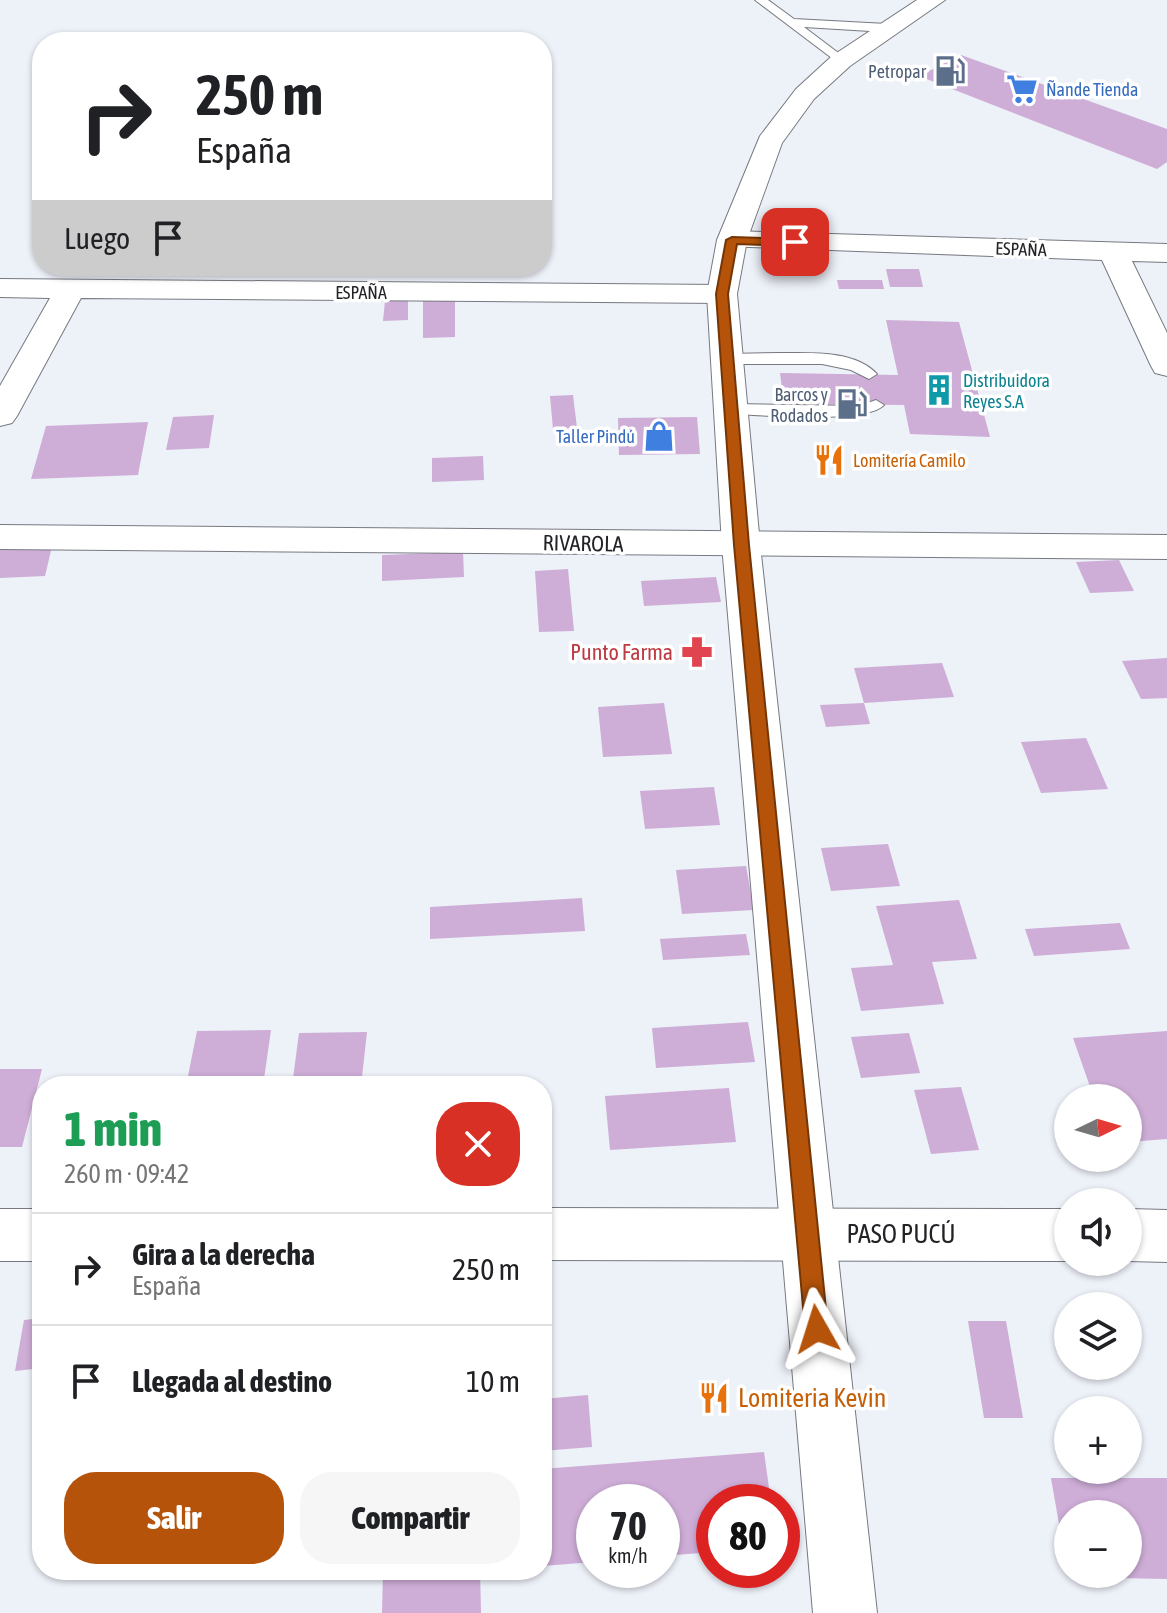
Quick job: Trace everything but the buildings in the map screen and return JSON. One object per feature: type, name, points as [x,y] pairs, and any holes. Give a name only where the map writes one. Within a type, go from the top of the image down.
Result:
[{"type":"main road","points":[[845,1613],[741,545],[722,294],[732,240],[769,142],[805,94],[841,61],[933,0]]},
{"type":"main road","name":"ESPAÑA","points":[[732,240],[1167,253]]},
{"type":"main road","points":[[1113,252],[1167,366]]},
{"type":"main road","name":"ESPAÑA","points":[[0,288],[69,291],[722,294]]},
{"type":"main road","points":[[0,416],[69,291]]},
{"type":"main road","name":"RIVAROLA","points":[[0,537],[1167,547]]},
{"type":"main road","name":"PASO PUCÚ","points":[[552,1234],[1054,1235]]},
{"type":"main road","points":[[0,1235],[32,1235]]},
{"type":"main road","points":[[1142,1235],[1167,1236]]},
{"type":"lane","points":[[761,0],[841,61]]},
{"type":"lane","points":[[792,23],[887,28]]},
{"type":"lane","points":[[727,359],[834,360],[858,364],[869,374]]},
{"type":"lane","points":[[731,409],[861,411],[876,405]]},
{"type":"place","name":"Petropar","points":[[950,71]]},
{"type":"place","name":"Ñande Tienda","points":[[1022,89]]},
{"type":"place","name":"Distribuidora Reyes S.A","points":[[939,390]]},
{"type":"place","name":"Barcos y Rodados","points":[[852,404]]},
{"type":"place","name":"Taller Pindú","points":[[659,436]]},
{"type":"place","name":"Lomitería Camilo","points":[[829,460]]},
{"type":"place","name":"Punto Farma","points":[[697,652]]},
{"type":"place","name":"Lomiteria Kevin","points":[[714,1398]]},
{"type":"route","points":[[795,242],[732,240],[722,294],[741,545],[817,1329]]}]
